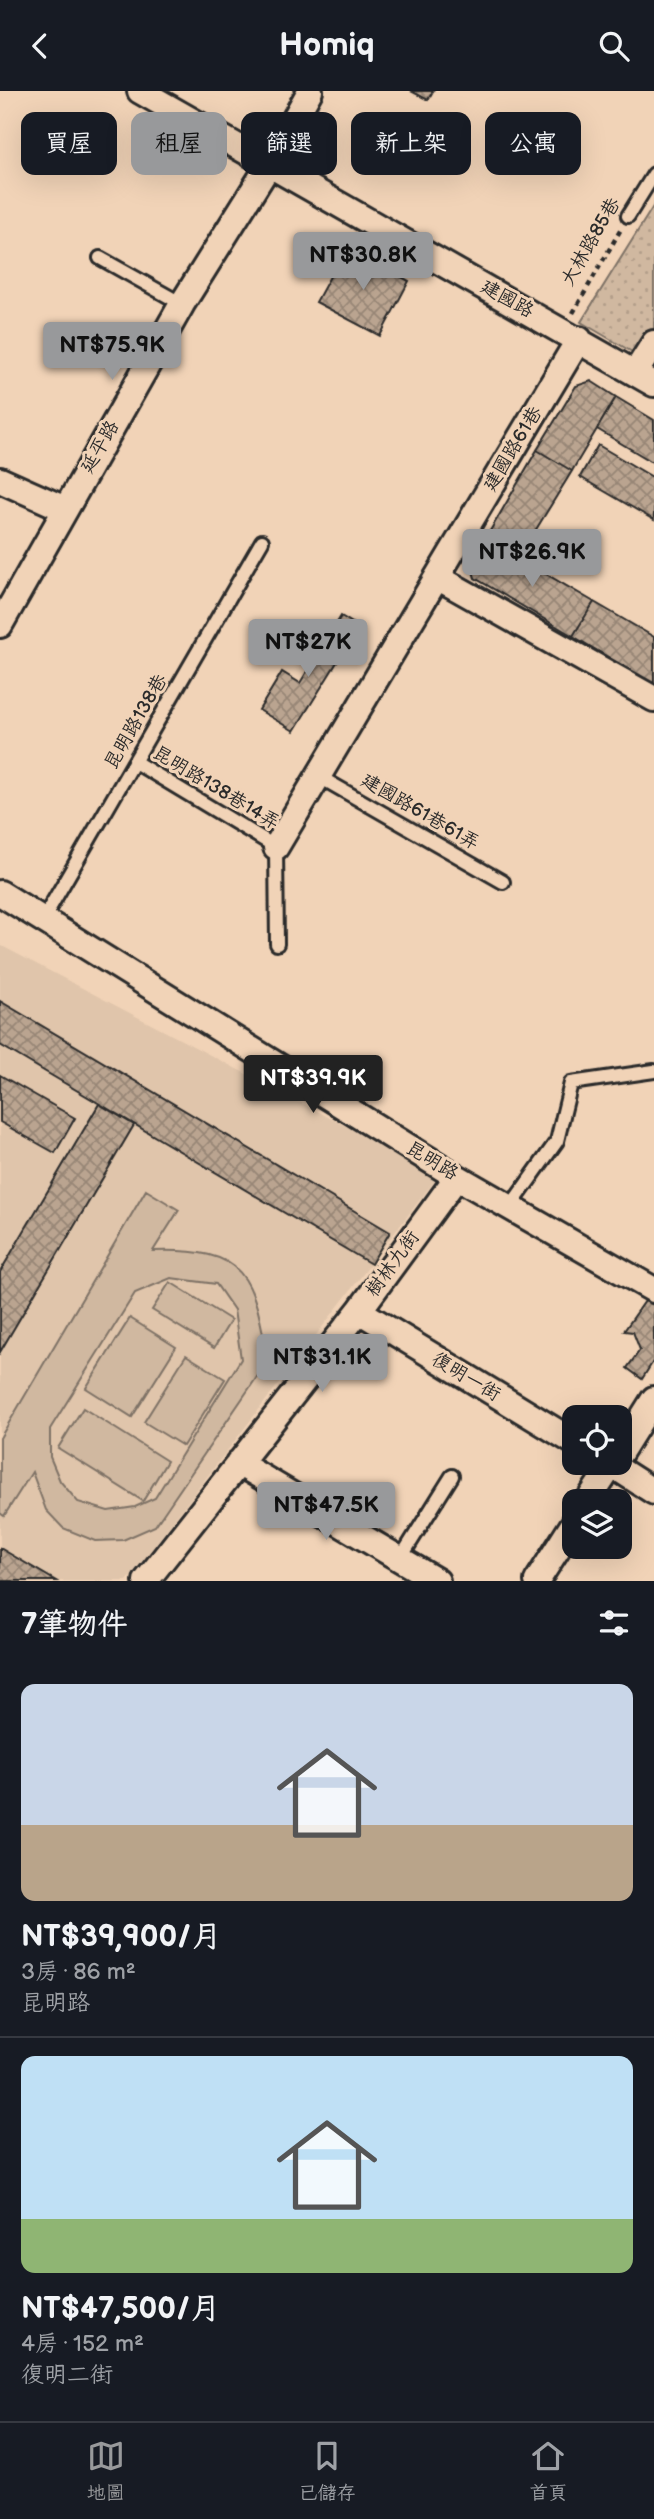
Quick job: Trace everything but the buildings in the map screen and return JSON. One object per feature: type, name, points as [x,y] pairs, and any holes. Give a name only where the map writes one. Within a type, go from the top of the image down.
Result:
[{"type":"street","name":"建國路","points":[[140,91],[241,149]]},
{"type":"street","name":"延平路","points":[[298,112],[310,91]]},
{"type":"street","name":"延平路","points":[[0,625],[182,305],[263,175]]},
{"type":"street","name":"建國路","points":[[287,175],[644,378]]},
{"type":"street","name":"建國路61巷","points":[[276,847],[437,577],[571,335]]},
{"type":"street","points":[[644,378],[654,343]]},
{"type":"street","points":[[0,480],[65,509]]},
{"type":"street","points":[[437,577],[654,699]]},
{"type":"street","name":"昆明路","points":[[0,893],[457,1177],[654,1290]]},
{"type":"street","name":"樹林九街","points":[[146,1581],[359,1311],[457,1177]]},
{"type":"street","name":"復明一街","points":[[359,1311],[562,1435]]},
{"type":"street","points":[[632,1432],[654,1399]]},
{"type":"street","points":[[238,1463],[437,1581]]},
{"type":"street","points":[[632,1475],[654,1492]]},
{"type":"street","points":[[545,1578],[562,1546]]},
{"type":"lane","name":"大林路85巷","points":[[628,216],[654,174]]},
{"type":"lane","points":[[100,258],[182,305]]},
{"type":"lane","name":"昆明路138巷","points":[[42,921],[262,541]]},
{"type":"lane","name":"昆明路138巷14弄","points":[[135,762],[276,847]]},
{"type":"lane","name":"建國路61巷61弄","points":[[318,776],[503,882]]},
{"type":"lane","points":[[276,847],[277,944]]},
{"type":"lane","points":[[510,1207],[556,1140],[571,1083],[654,1071]]},
{"type":"lane","points":[[400,1559],[452,1476]]},
{"type":"path","name":"大林路85巷","points":[[571,335],[628,216]]},
{"type":"shaded area","points":[[654,205],[654,330],[639,356],[581,322]]},
{"type":"shaded area","points":[[0,945],[439,1175],[127,1581],[0,1581]]},
{"type":"shaded area","points":[[146,1190],[179,1210],[153,1251],[184,1251],[209,1255],[227,1262],[240,1273],[250,1288],[263,1331],[268,1361],[155,1526],[123,1540],[95,1541],[63,1528],[46,1510],[32,1472],[4,1516],[0,1513],[0,1438]],"holes":[[[171,1278],[216,1284],[234,1310],[241,1359],[155,1498],[135,1507],[108,1511],[78,1502],[60,1481],[50,1457],[50,1429],[135,1293]]]},
{"type":"shaded area","points":[[170,1282],[231,1320],[214,1348],[152,1310]]},
{"type":"shaded area","points":[[130,1318],[176,1347],[132,1417],[86,1388]]},
{"type":"shaded area","points":[[186,1355],[225,1379],[183,1446],[144,1422]]},
{"type":"shaded area","points":[[83,1408],[167,1461],[143,1501],[58,1448]]}]
